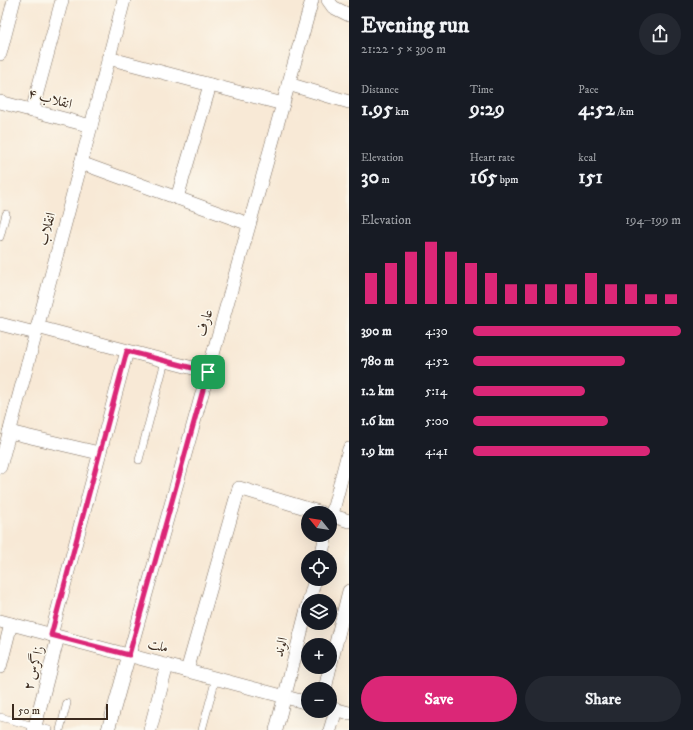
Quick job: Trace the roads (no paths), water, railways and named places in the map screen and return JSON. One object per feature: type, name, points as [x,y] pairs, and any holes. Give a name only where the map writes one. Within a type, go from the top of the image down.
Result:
[{"type":"street","points":[[0,54],[14,0]]},
{"type":"street","points":[[32,111],[62,0]]},
{"type":"street","name":"انقلاب","points":[[0,466],[82,163],[124,0]]},
{"type":"street","name":"عارف","points":[[108,730],[312,0]]},
{"type":"street","points":[[328,0],[333,7],[349,15]]},
{"type":"street","points":[[108,58],[283,104]]},
{"type":"street","points":[[288,84],[349,102]]},
{"type":"street","points":[[177,198],[210,85]]},
{"type":"street","name":"انقلاب ۴","points":[[0,102],[91,126]]},
{"type":"street","points":[[82,163],[249,224]]},
{"type":"street","points":[[0,324],[36,330],[208,372]]},
{"type":"street","name":"زاگرس ۲","points":[[34,728],[99,453],[127,351]]},
{"type":"street","points":[[9,432],[99,453]]},
{"type":"street","points":[[331,506],[349,449]]},
{"type":"street","points":[[187,671],[239,488],[301,508]]},
{"type":"street","points":[[337,518],[349,521]]},
{"type":"street","points":[[337,644],[347,610],[349,591]]},
{"type":"street","points":[[0,667],[6,623]]},
{"type":"street","name":"ملت","points":[[6,623],[301,701]]},
{"type":"street","name":"الوند","points":[[276,730],[302,630]]},
{"type":"street","points":[[150,730],[167,665]]},
{"type":"street","points":[[337,710],[349,713]]},
{"type":"street","points":[[330,730],[332,718]]},
{"type":"lane","points":[[0,237],[6,214]]},
{"type":"lane","points":[[139,460],[165,361]]},
{"type":"lane","points":[[202,730],[216,678]]},
{"type":"lane","points":[[60,730],[67,703]]},
{"type":"lane","points":[[0,717],[34,728],[49,730]]}]
